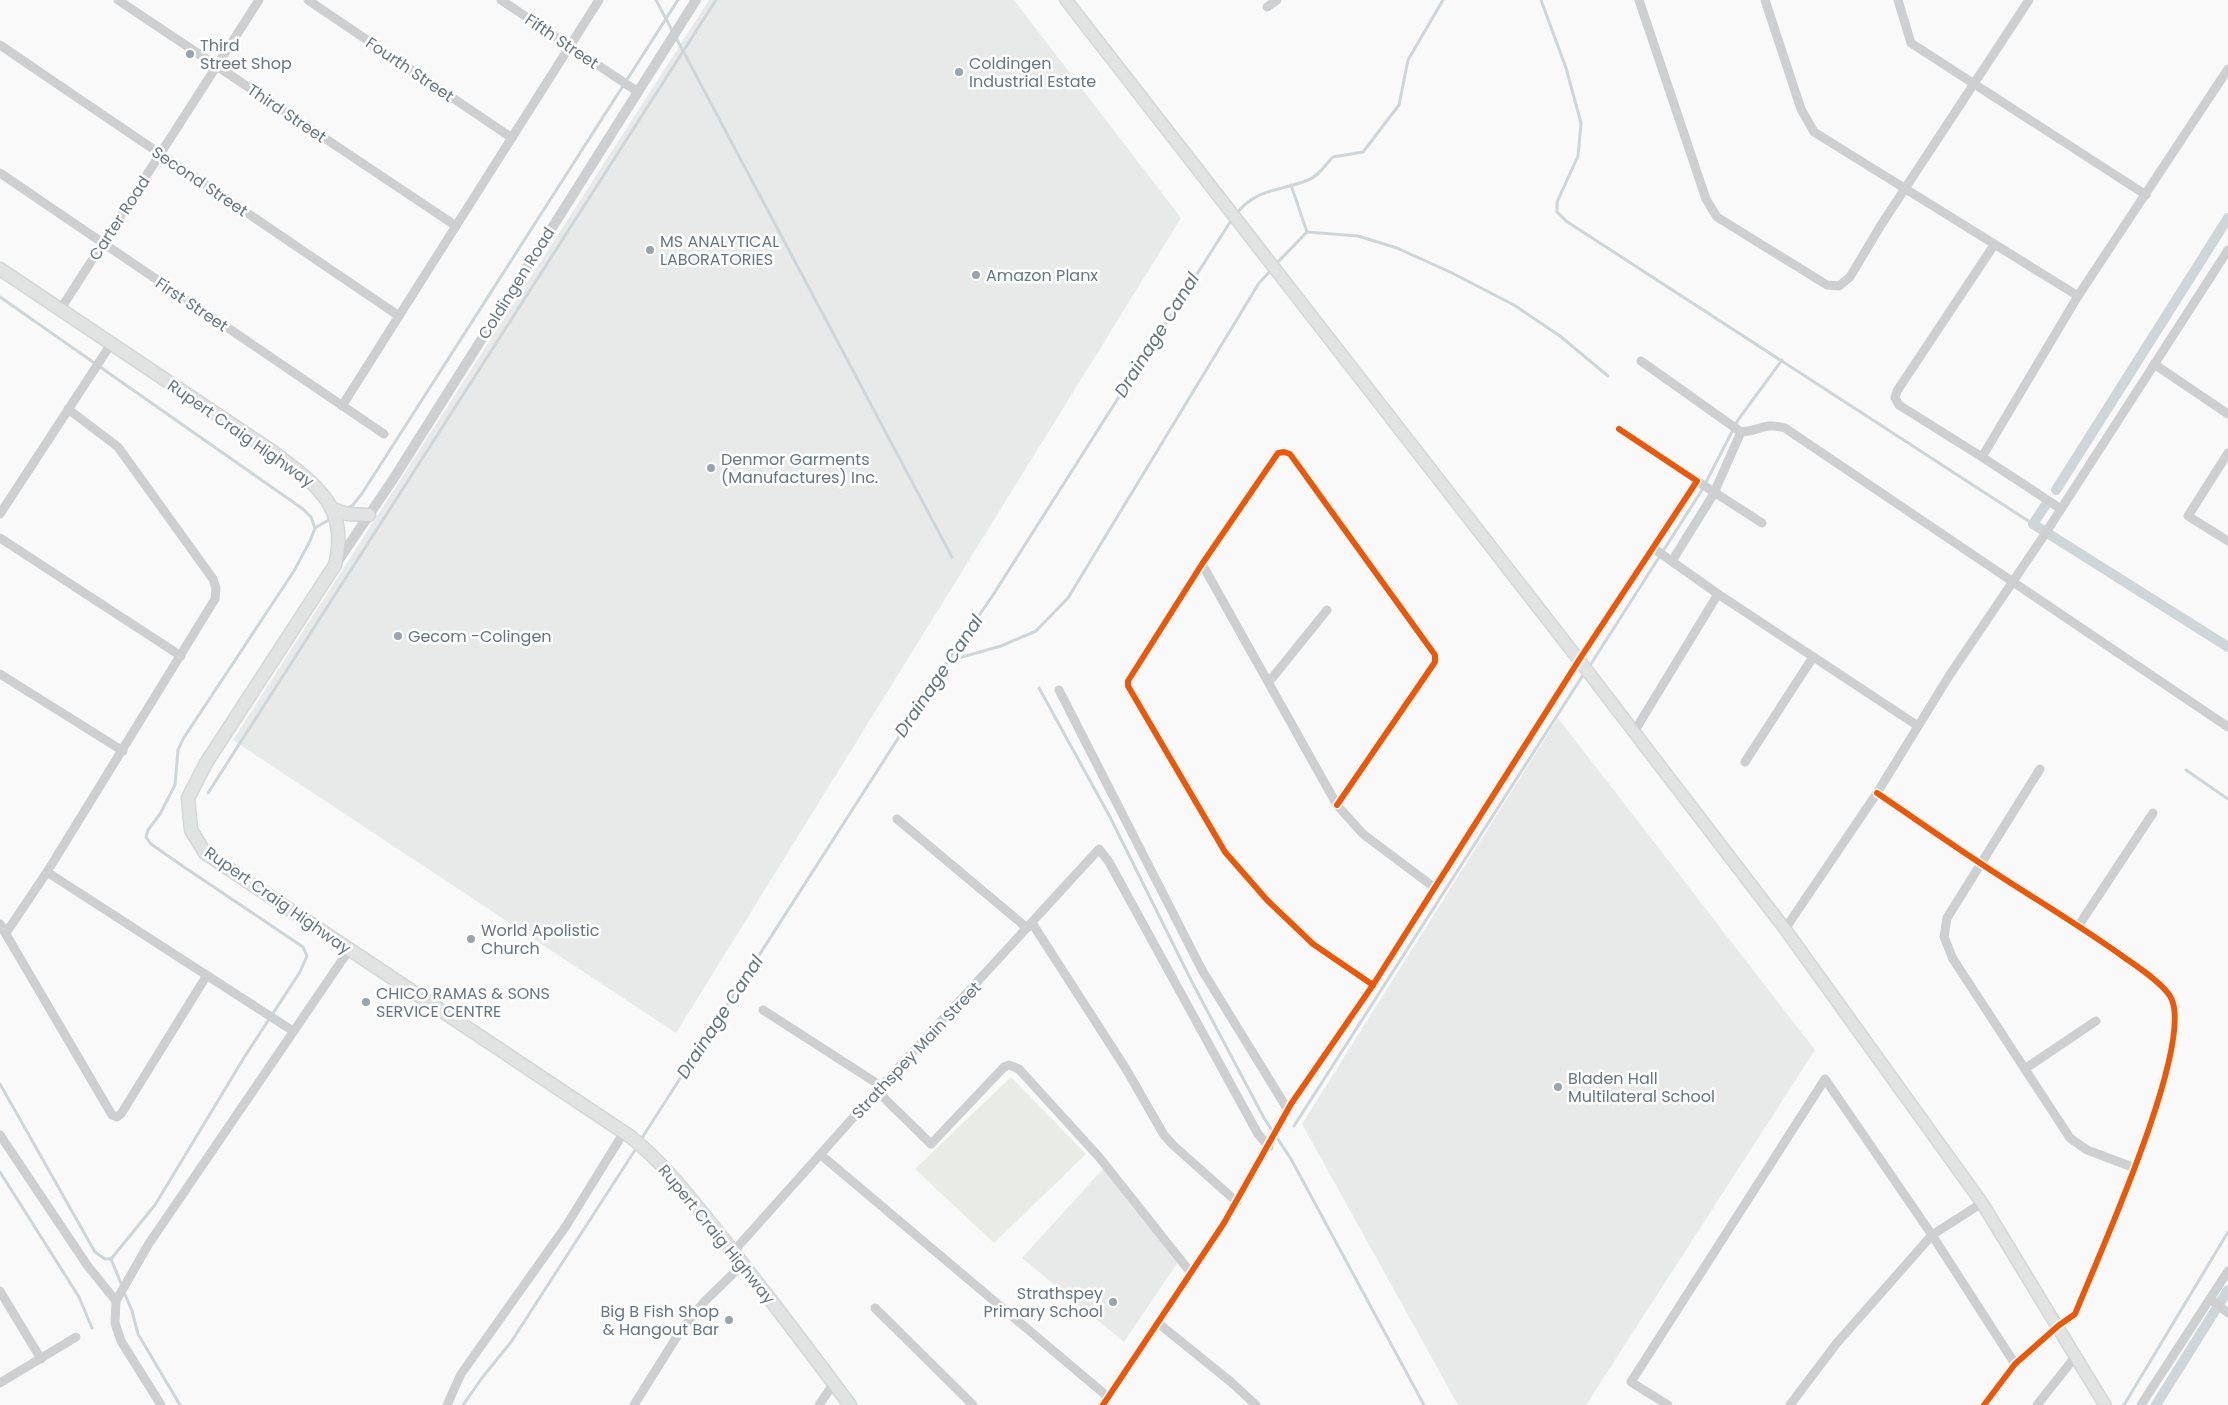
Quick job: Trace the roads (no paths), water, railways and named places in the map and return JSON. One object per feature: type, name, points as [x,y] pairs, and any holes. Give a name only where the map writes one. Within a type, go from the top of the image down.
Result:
[{"type":"main road","points":[[1066,0],[1580,660],[1785,929],[1982,1203],[2105,1405]]},
{"type":"main road","name":"Rupert Craig Highway","points":[[0,268],[273,452],[316,486],[326,496],[333,509],[338,535],[335,565],[206,763],[188,798],[191,830],[205,853],[627,1135],[651,1153],[675,1178],[743,1264],[850,1405]]},
{"type":"main road","points":[[333,509],[346,514],[369,515]]},
{"type":"street","name":"Third Street","points":[[118,0],[456,226]]},
{"type":"street","name":"Carter Road","points":[[60,310],[259,0]]},
{"type":"street","name":"Fourth Street","points":[[308,0],[512,138]]},
{"type":"street","name":"Fifth Street","points":[[501,0],[630,87]]},
{"type":"street","points":[[342,406],[599,0]]},
{"type":"street","name":"Coldingen Road","points":[[335,565],[369,515],[630,87],[696,0]]},
{"type":"street","points":[[1267,7],[1277,0]]},
{"type":"street","points":[[1639,0],[1706,199],[1717,217],[1827,286],[1839,286],[1850,277],[1905,188],[2028,0]]},
{"type":"street","points":[[1765,0],[1801,109],[1814,132],[2078,296]]},
{"type":"street","points":[[1898,0],[1911,43],[2146,195]]},
{"type":"street","name":"Second Street","points":[[0,45],[399,316]]},
{"type":"street","points":[[1982,457],[2078,296],[2228,69]]},
{"type":"street","name":"First Street","points":[[0,173],[384,434]]},
{"type":"street","points":[[1994,245],[1897,391],[1895,398],[1898,405],[2061,509]]},
{"type":"street","points":[[1785,929],[1877,793],[1918,726],[2012,582],[2044,537],[2228,250]]},
{"type":"street","points":[[0,514],[111,344]]},
{"type":"street","points":[[1641,361],[1741,432],[1748,432],[1771,424],[1785,428],[2228,727]]},
{"type":"street","points":[[2154,364],[2228,414]]},
{"type":"street","points":[[6,933],[47,872],[123,751],[215,599],[216,588],[213,579],[118,447],[68,409]]},
{"type":"street","points":[[1618,429],[1762,523]]},
{"type":"street","points":[[1672,561],[1714,492],[1741,432]]},
{"type":"street","points":[[1337,806],[1435,662],[1435,655],[1290,454],[1278,452],[1202,564],[1128,681],[1128,686],[1198,808],[1226,852],[1267,900],[1313,944],[1373,985]]},
{"type":"street","points":[[2228,454],[2188,516],[2228,542]]},
{"type":"street","points":[[821,1155],[1105,1401],[1237,1202],[1288,1110],[1373,985],[1580,660],[1697,481]]},
{"type":"street","points":[[0,538],[181,656]]},
{"type":"street","points":[[1653,548],[1718,594],[1918,726]]},
{"type":"street","points":[[1202,564],[1337,806],[1363,834],[1435,888]]},
{"type":"street","points":[[1634,732],[1718,594]]},
{"type":"street","points":[[1269,682],[1327,610]]},
{"type":"street","points":[[1745,762],[1814,658]]},
{"type":"street","points":[[0,674],[123,751]]},
{"type":"street","points":[[1058,690],[1202,970],[1288,1110]]},
{"type":"street","points":[[2040,769],[1947,918],[1944,937],[1953,960],[2026,1068],[2070,1138],[2088,1150],[2135,1168]]},
{"type":"street","points":[[1877,793],[1980,863],[2078,925],[2152,978],[2172,999],[2176,1020],[2169,1060],[2151,1127],[2075,1314],[2058,1326],[2015,1364],[1984,1405]]},
{"type":"street","points":[[2078,925],[2153,813]]},
{"type":"street","points":[[896,819],[1030,925],[1126,1069],[1164,1135],[1173,1146],[1237,1202]]},
{"type":"street","name":"Strathspey Main Street","points":[[733,1252],[879,1088],[1099,849],[1109,862],[1258,1134],[1269,1147]]},
{"type":"street","points":[[47,872],[293,1031]]},
{"type":"street","points":[[0,924],[112,1115],[118,1117],[206,975]]},
{"type":"street","points":[[161,1405],[121,1341],[115,1323],[116,1301],[148,1245],[349,950]]},
{"type":"street","points":[[763,1010],[879,1088],[931,1144],[1004,1067],[1009,1065],[1019,1069],[1099,1157],[1191,1273]]},
{"type":"street","points":[[2026,1068],[2096,1021]]},
{"type":"street","points":[[1668,1405],[1631,1382],[1826,1078],[1932,1235],[2015,1364]]},
{"type":"street","points":[[0,1135],[87,1265],[116,1301]]},
{"type":"street","points":[[447,1405],[461,1374],[566,1226],[627,1135]]},
{"type":"street","points":[[1790,1405],[1836,1344],[1932,1235],[1982,1203]]},
{"type":"street","points":[[634,1405],[680,1330],[704,1302],[743,1264]]},
{"type":"street","points":[[2141,1405],[2228,1271]]},
{"type":"street","points":[[0,1291],[41,1359]]},
{"type":"street","points":[[2210,1299],[2227,1312]]},
{"type":"street","points":[[875,1308],[972,1405]]},
{"type":"street","points":[[1158,1323],[1231,1382],[1256,1405]]},
{"type":"street","points":[[0,1383],[76,1337]]},
{"type":"street","points":[[2037,1405],[2075,1357]]},
{"type":"street","points":[[819,1405],[834,1383]]},
{"type":"waterway","points":[[656,0],[952,557]]},
{"type":"waterway","points":[[345,509],[353,505],[363,492],[678,0]]},
{"type":"waterway","points":[[208,793],[716,0]]},
{"type":"waterway","name":"Drainage Canal","points":[[1236,214],[1252,199],[1269,191],[1312,178],[1333,157],[1363,152],[1399,105],[1408,60],[1443,0]]},
{"type":"waterway","points":[[1541,0],[1566,68],[1581,123],[1578,156],[1557,202],[1557,212],[1566,221],[2033,524]]},
{"type":"waterway","points":[[1291,185],[1307,232],[1358,236],[1397,248],[1450,272],[1514,305],[1560,336],[1608,376]]},
{"type":"waterway","points":[[2056,490],[2228,218]]},
{"type":"waterway","name":"Drainage Canal","points":[[640,1141],[947,662],[993,595],[1232,219]]},
{"type":"waterway","points":[[1276,264],[1307,232]]},
{"type":"waterway","points":[[948,661],[1001,646],[1036,631],[1068,598],[1259,283],[1272,269]]},
{"type":"waterway","points":[[0,297],[303,509],[311,517],[315,528],[294,571],[183,739],[178,750],[175,785],[160,814],[148,830],[146,837],[151,844],[303,947],[307,956],[300,972],[245,1056],[155,1205],[111,1259],[105,1259],[95,1252],[0,1084]]},
{"type":"waterway","points":[[1589,667],[1702,490],[1738,420],[1782,360]]},
{"type":"waterway","points":[[2045,506],[2033,524],[2228,647]]},
{"type":"waterway","points":[[315,528],[332,518]]},
{"type":"waterway","points":[[1294,1126],[1585,672]]},
{"type":"waterway","points":[[1039,688],[1110,817],[1192,982],[1264,1118],[1291,1159],[1424,1405]]},
{"type":"waterway","points":[[2186,770],[2228,799]]},
{"type":"waterway","name":"Drainage Canal","points":[[463,1405],[511,1342],[637,1147]]},
{"type":"waterway","points":[[0,1172],[79,1297],[92,1328]]},
{"type":"waterway","points":[[2124,1405],[2228,1232]]},
{"type":"waterway","points":[[111,1259],[122,1286]]},
{"type":"waterway","points":[[2156,1405],[2228,1290]]},
{"type":"waterway","points":[[124,1292],[132,1311],[138,1334],[180,1405]]},
{"type":"place","name":"Third Street Shop","points":[[190,54]]},
{"type":"place","name":"Coldingen Industrial Estate","points":[[959,72]]},
{"type":"place","name":"MS ANALYTICAL LABORATORIES","points":[[650,250]]},
{"type":"place","name":"Amazon Planx","points":[[976,275]]},
{"type":"place","name":"Denmor Garments (Manufactures) Inc.","points":[[711,468]]},
{"type":"place","name":"Gecom -Colingen","points":[[398,636]]},
{"type":"place","name":"World Apolistic Church","points":[[471,939]]},
{"type":"place","name":"CHICO RAMAS & SONS SERVICE CENTRE","points":[[366,1002]]},
{"type":"place","name":"Bladen Hall Multilateral School","points":[[1558,1087]]},
{"type":"place","name":"Strathspey Primary School","points":[[1113,1302]]},
{"type":"place","name":"Big B Fish Shop & Hangout Bar","points":[[729,1320]]}]
